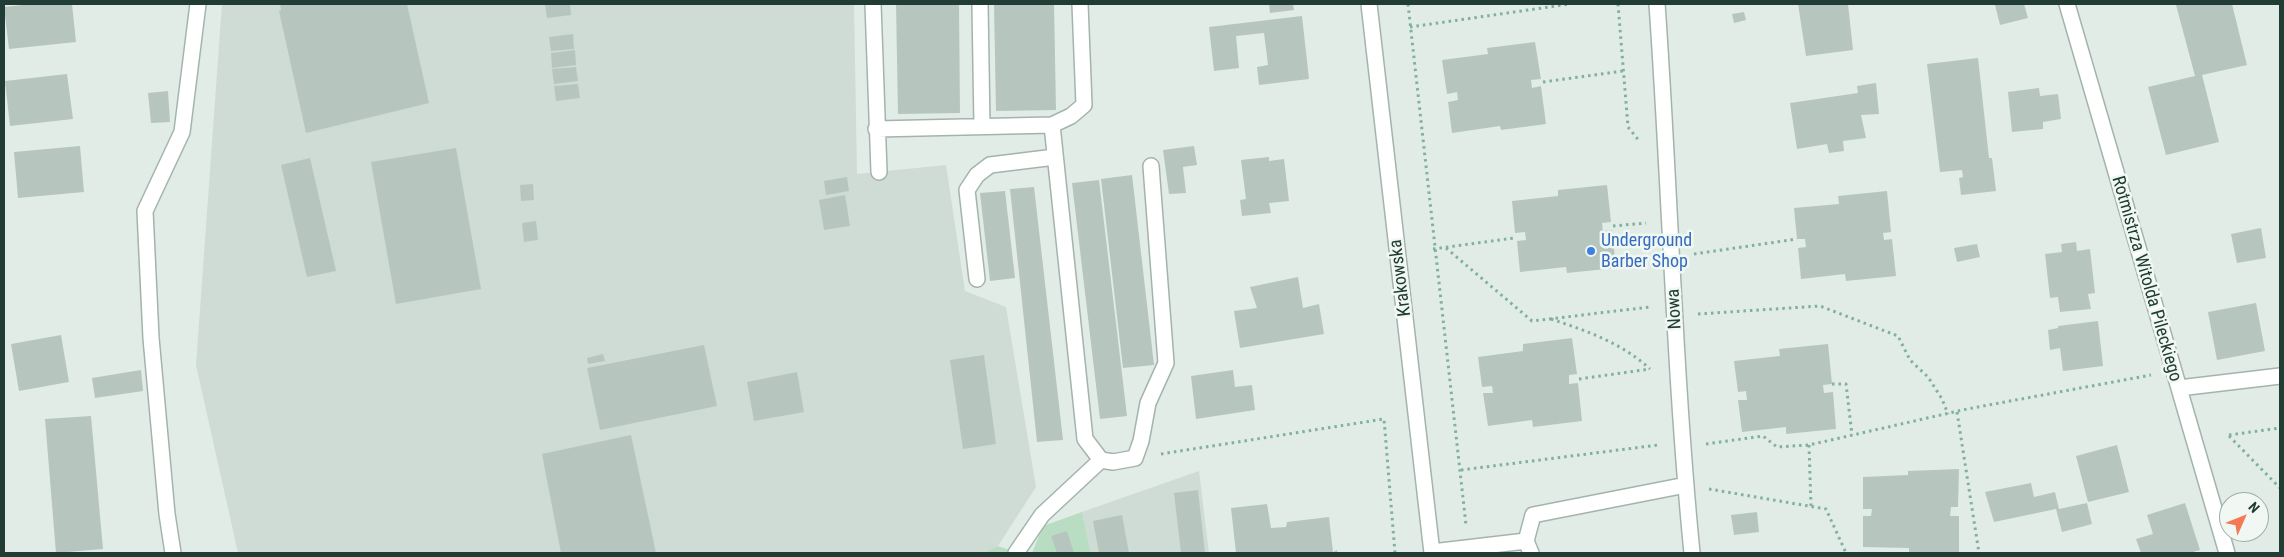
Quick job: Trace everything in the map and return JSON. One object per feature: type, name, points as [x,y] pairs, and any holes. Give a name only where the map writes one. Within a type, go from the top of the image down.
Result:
[{"type":"street","points":[[172,553],[151,338],[145,211],[182,132],[198,4]]},
{"type":"street","points":[[873,4],[879,172]]},
{"type":"street","points":[[980,4],[982,126]]},
{"type":"street","points":[[876,129],[1052,125],[1071,116],[1084,104],[1080,4]]},
{"type":"street","name":"Krakowska","points":[[1369,4],[1432,553]]},
{"type":"street","name":"Nowa","points":[[1657,4],[1682,447],[1692,553]]},
{"type":"street","name":"Rotmistrza Witolda Pileckiego","points":[[2067,4],[2227,553]]},
{"type":"street","points":[[1052,125],[1085,439],[1101,460],[1113,462],[1135,458],[1148,403],[1166,363],[1151,166]]},
{"type":"street","points":[[977,279],[967,190],[977,175],[990,165],[1055,157]]},
{"type":"street","points":[[2179,388],[2280,376]]},
{"type":"street","points":[[1016,553],[1042,515],[1101,460]]},
{"type":"street","points":[[1432,553],[1469,549],[1529,547],[1533,515],[1686,485]]},
{"type":"path","points":[[1408,4],[1433,249],[1469,549]]},
{"type":"path","points":[[1410,27],[1570,4]]},
{"type":"path","points":[[1618,4],[1628,127],[1641,144]]},
{"type":"path","points":[[1543,82],[1623,72]]},
{"type":"path","points":[[1613,226],[1647,222],[1648,232]]},
{"type":"path","points":[[1433,249],[1514,238]]},
{"type":"path","points":[[1672,257],[1797,239]]},
{"type":"path","points":[[1446,248],[1532,321],[1653,307]]},
{"type":"path","points":[[1675,316],[1820,306],[1846,315],[1898,336],[1910,360],[1928,376],[1942,399],[1948,414]]},
{"type":"path","points":[[1550,319],[1613,342],[1637,357],[1650,369]]},
{"type":"path","points":[[1578,378],[1656,369]]},
{"type":"path","points":[[1682,447],[1763,436],[1777,447],[1809,445],[1956,412],[2174,371]]},
{"type":"path","points":[[1832,384],[1846,384],[1852,435]]},
{"type":"path","points":[[1956,412],[1979,553]]},
{"type":"path","points":[[1135,458],[1384,419],[1395,553]]},
{"type":"path","points":[[2280,428],[2229,436],[2280,488]]},
{"type":"path","points":[[1461,470],[1663,445]]},
{"type":"path","points":[[1809,445],[1811,507]]},
{"type":"path","points":[[1686,485],[1826,510],[1846,553]]},
{"type":"shaded area","points":[[222,4],[854,4],[857,174],[946,165],[965,291],[1006,307],[1036,487],[998,546],[983,553],[238,553],[196,365]]},
{"type":"shaded area","points":[[1199,471],[1209,553],[1091,553],[1082,512]]},
{"type":"green space","points":[[1082,512],[1091,553],[1032,553],[1043,526]]},
{"type":"green space","points":[[998,546],[1018,553],[983,553]]},
{"type":"building","points":[[32,4],[72,4],[76,42],[9,49],[4,7]]},
{"type":"building","points":[[280,4],[407,4],[429,103],[306,133],[279,11],[281,10]]},
{"type":"building","points":[[545,4],[570,4],[571,15],[547,18]]},
{"type":"building","points":[[896,4],[959,4],[960,113],[898,114]]},
{"type":"building","points":[[994,4],[1054,4],[1056,110],[996,111]]},
{"type":"building","points":[[1269,4],[1293,4],[1294,10],[1270,13]]},
{"type":"building","points":[[1798,4],[1848,4],[1853,50],[1806,56]]},
{"type":"building","points":[[2024,4],[2028,18],[2000,25],[1995,5]]},
{"type":"building","points":[[2232,4],[2247,65],[2202,75],[2219,142],[2166,155],[2148,87],[2195,76],[2176,5]]},
{"type":"building","points":[[1744,12],[1746,20],[1734,23],[1732,14]]},
{"type":"building","points":[[1302,16],[1309,79],[1259,85],[1257,67],[1268,65],[1264,33],[1236,36],[1239,68],[1214,71],[1209,27]]},
{"type":"building","points":[[573,34],[574,49],[551,51],[549,37]]},
{"type":"building","points":[[1535,42],[1541,79],[1531,80],[1532,88],[1541,86],[1546,124],[1501,130],[1500,126],[1452,133],[1448,102],[1458,100],[1457,92],[1447,94],[1442,60],[1488,54],[1487,48]]},
{"type":"building","points":[[575,50],[576,65],[552,68],[551,53]]},
{"type":"building","points":[[1978,58],[1989,158],[1992,158],[1996,191],[1961,195],[1959,178],[1963,177],[1962,170],[1940,172],[1927,64]]},
{"type":"building","points":[[576,67],[578,81],[554,84],[552,69]]},
{"type":"building","points":[[67,74],[73,119],[10,126],[5,81]]},
{"type":"building","points":[[1876,83],[1879,114],[1861,115],[1866,138],[1843,141],[1844,151],[1829,153],[1827,144],[1797,149],[1790,103],[1858,93],[1857,86]]},
{"type":"building","points":[[578,84],[580,98],[556,101],[554,86]]},
{"type":"building","points":[[2039,88],[2040,96],[2058,94],[2061,119],[2043,122],[2043,129],[2012,132],[2008,92]]},
{"type":"building","points":[[168,91],[170,122],[151,123],[148,93]]},
{"type":"building","points":[[80,146],[84,192],[18,198],[14,152]]},
{"type":"building","points":[[1194,146],[1197,165],[1183,167],[1186,193],[1169,194],[1163,150]]},
{"type":"building","points":[[456,148],[481,289],[396,304],[371,162]]},
{"type":"building","points":[[1269,157],[1269,161],[1284,159],[1289,201],[1269,203],[1271,213],[1242,216],[1240,200],[1246,199],[1241,160]]},
{"type":"building","points":[[310,158],[336,271],[307,277],[281,165]]},
{"type":"building","points":[[1132,175],[1154,365],[1123,368],[1101,179]]},
{"type":"building","points":[[847,177],[849,191],[826,195],[824,181]]},
{"type":"building","points":[[1099,180],[1127,416],[1100,419],[1072,183]]},
{"type":"building","points":[[533,184],[534,200],[521,201],[520,185]]},
{"type":"building","points":[[1607,185],[1611,222],[1602,223],[1603,231],[1612,230],[1616,268],[1567,273],[1566,267],[1520,272],[1517,241],[1526,240],[1525,232],[1515,233],[1512,201],[1558,196],[1558,190]]},
{"type":"building","points":[[1034,187],[1063,440],[1037,442],[1010,189]]},
{"type":"building","points":[[1005,191],[1015,278],[990,281],[980,193]]},
{"type":"building","points":[[1887,191],[1891,232],[1883,233],[1884,240],[1892,239],[1896,276],[1846,281],[1845,274],[1801,279],[1798,248],[1806,247],[1805,239],[1797,239],[1794,208],[1839,204],[1838,196]]},
{"type":"building","points":[[845,195],[850,226],[824,230],[819,200]]},
{"type":"building","points":[[536,221],[538,240],[524,242],[522,223]]},
{"type":"building","points":[[2261,228],[2266,258],[2237,263],[2231,234]]},
{"type":"building","points":[[2076,242],[2077,251],[2090,249],[2095,293],[2088,294],[2091,309],[2060,312],[2058,297],[2050,298],[2045,254],[2062,252],[2061,244]]},
{"type":"building","points":[[1977,244],[1980,257],[1957,262],[1954,248]]},
{"type":"building","points":[[1298,277],[1303,308],[1319,304],[1324,334],[1240,348],[1234,311],[1257,308],[1250,287]]},
{"type":"building","points":[[2256,303],[2265,351],[2217,360],[2208,312]]},
{"type":"building","points":[[2098,321],[2103,366],[2063,371],[2060,348],[2050,350],[2048,330],[2058,328],[2058,326]]},
{"type":"building","points":[[61,335],[69,382],[19,391],[11,344]]},
{"type":"building","points":[[1572,338],[1577,374],[1569,375],[1569,384],[1578,383],[1582,421],[1533,427],[1532,420],[1488,426],[1483,393],[1493,393],[1492,386],[1482,387],[1478,357],[1523,351],[1523,344]]},
{"type":"building","points":[[1828,344],[1832,384],[1823,385],[1824,393],[1833,392],[1836,429],[1786,434],[1786,427],[1742,432],[1738,400],[1747,400],[1746,391],[1738,392],[1734,361],[1780,356],[1779,349]]},
{"type":"building","points":[[704,345],[717,406],[600,430],[587,368]]},
{"type":"building","points":[[603,354],[605,361],[588,364],[587,358]]},
{"type":"building","points":[[984,355],[996,444],[963,449],[950,360]]},
{"type":"building","points":[[141,370],[143,391],[95,398],[92,378]]},
{"type":"building","points":[[1233,370],[1235,387],[1252,385],[1255,410],[1196,419],[1191,376]]},
{"type":"building","points":[[797,372],[804,412],[754,421],[747,382]]},
{"type":"building","points":[[91,416],[103,549],[56,553],[45,419]]},
{"type":"building","points":[[631,435],[656,553],[561,553],[542,454]]},
{"type":"building","points":[[2117,445],[2129,492],[2088,502],[2076,456]]},
{"type":"building","points":[[1959,469],[1958,507],[1951,507],[1950,516],[1959,516],[1959,552],[1909,553],[1909,548],[1863,547],[1863,516],[1871,516],[1872,509],[1863,509],[1863,477],[1908,475],[1908,471]]},
{"type":"building","points":[[2031,483],[2034,497],[2055,492],[2059,509],[2087,503],[2092,524],[2062,532],[2056,509],[1994,522],[1985,492]]},
{"type":"building","points":[[1198,490],[1205,553],[1181,553],[1174,493]]},
{"type":"building","points":[[2185,503],[2200,550],[2189,553],[2141,553],[2136,539],[2153,534],[2147,515]]},
{"type":"building","points":[[1267,504],[1271,528],[1286,527],[1287,522],[1329,517],[1333,552],[1337,550],[1338,553],[1236,553],[1231,508]]},
{"type":"building","points":[[1757,512],[1759,532],[1734,535],[1731,515]]},
{"type":"building","points":[[1122,515],[1129,553],[1099,553],[1093,521]]},
{"type":"building","points":[[1067,531],[1074,553],[1057,553],[1051,536]]},
{"type":"place","name":"Underground Barber Shop","points":[[1591,251]]}]
